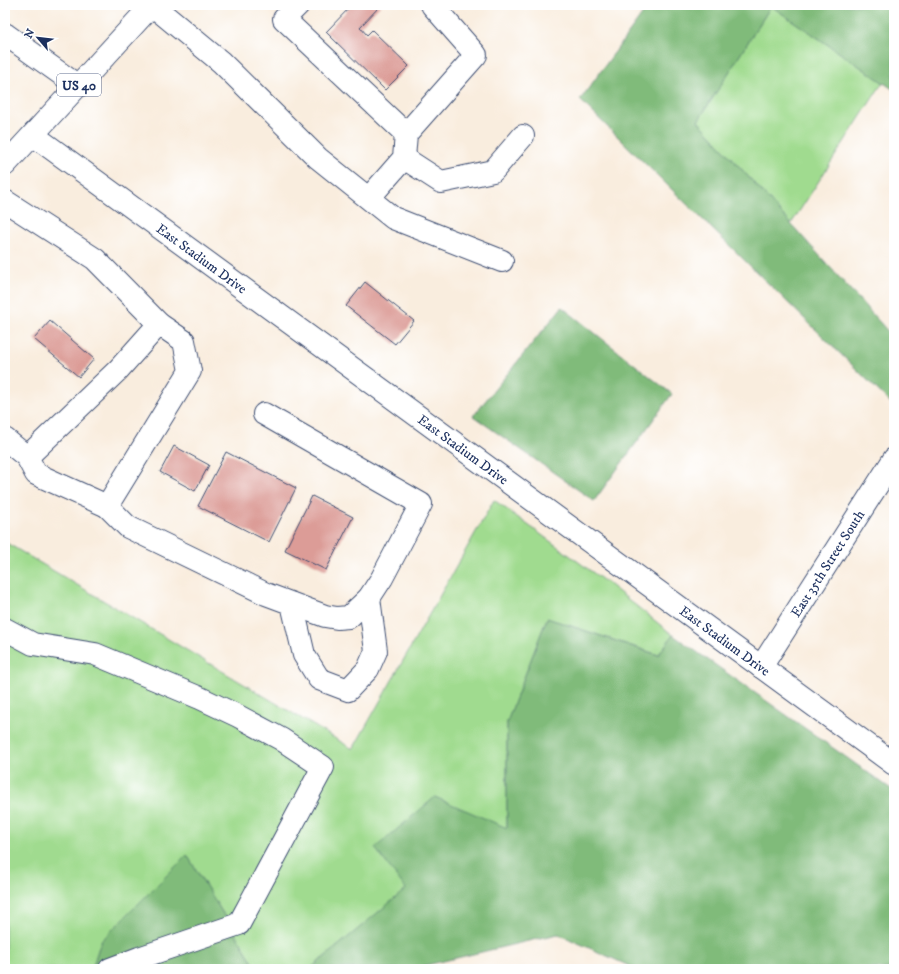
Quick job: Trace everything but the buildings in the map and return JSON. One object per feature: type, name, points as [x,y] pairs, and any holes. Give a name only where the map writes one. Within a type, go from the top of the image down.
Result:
[{"type":"main road","points":[[152,5],[221,62],[318,158],[394,218],[502,261]]},
{"type":"main road","name":"US 40","points":[[7,159],[33,135],[152,5]]},
{"type":"main road","points":[[298,5],[284,19],[406,134]]},
{"type":"main road","points":[[369,198],[404,158],[406,134],[476,55],[432,5]]},
{"type":"main road","points":[[5,34],[78,86]]},
{"type":"main road","name":"East Stadium Drive","points":[[33,135],[894,764]]},
{"type":"main road","points":[[404,158],[441,182],[492,171],[523,136]]},
{"type":"main road","points":[[5,201],[95,259],[159,324],[184,341],[190,371],[107,506]]},
{"type":"main road","points":[[27,457],[118,370],[159,324]]},
{"type":"main road","points":[[5,439],[27,457],[36,474],[107,506],[128,527],[266,594],[325,616],[337,618],[349,617],[369,598],[382,578],[421,504],[264,414]]},
{"type":"main road","name":"East 35th Street South","points":[[761,667],[894,459]]},
{"type":"main road","points":[[292,604],[304,655],[319,679],[348,690],[368,669],[376,650],[369,598]]},
{"type":"main road","points":[[5,629],[33,644],[95,654],[200,698],[281,739],[323,767],[239,924],[110,969]]},
{"type":"green space","points":[[649,5],[894,5],[894,90],[771,6],[698,121],[894,338],[894,406],[580,100]]},
{"type":"green space","points":[[771,6],[883,82],[791,224],[698,121]]},
{"type":"green space","points":[[562,307],[672,394],[594,501],[473,416]]},
{"type":"green space","points":[[494,500],[610,585],[673,635],[659,655],[547,618],[507,722],[507,828],[407,889],[310,969],[257,969],[187,855],[101,941],[92,969],[5,969],[5,542],[353,749]]},
{"type":"green space","points":[[547,618],[658,655],[673,635],[894,791],[894,969],[636,969],[558,934],[410,969],[310,969],[406,889],[375,848],[435,797],[507,828],[507,722]]},
{"type":"green space","points":[[187,855],[257,969],[92,969],[101,941]]}]
